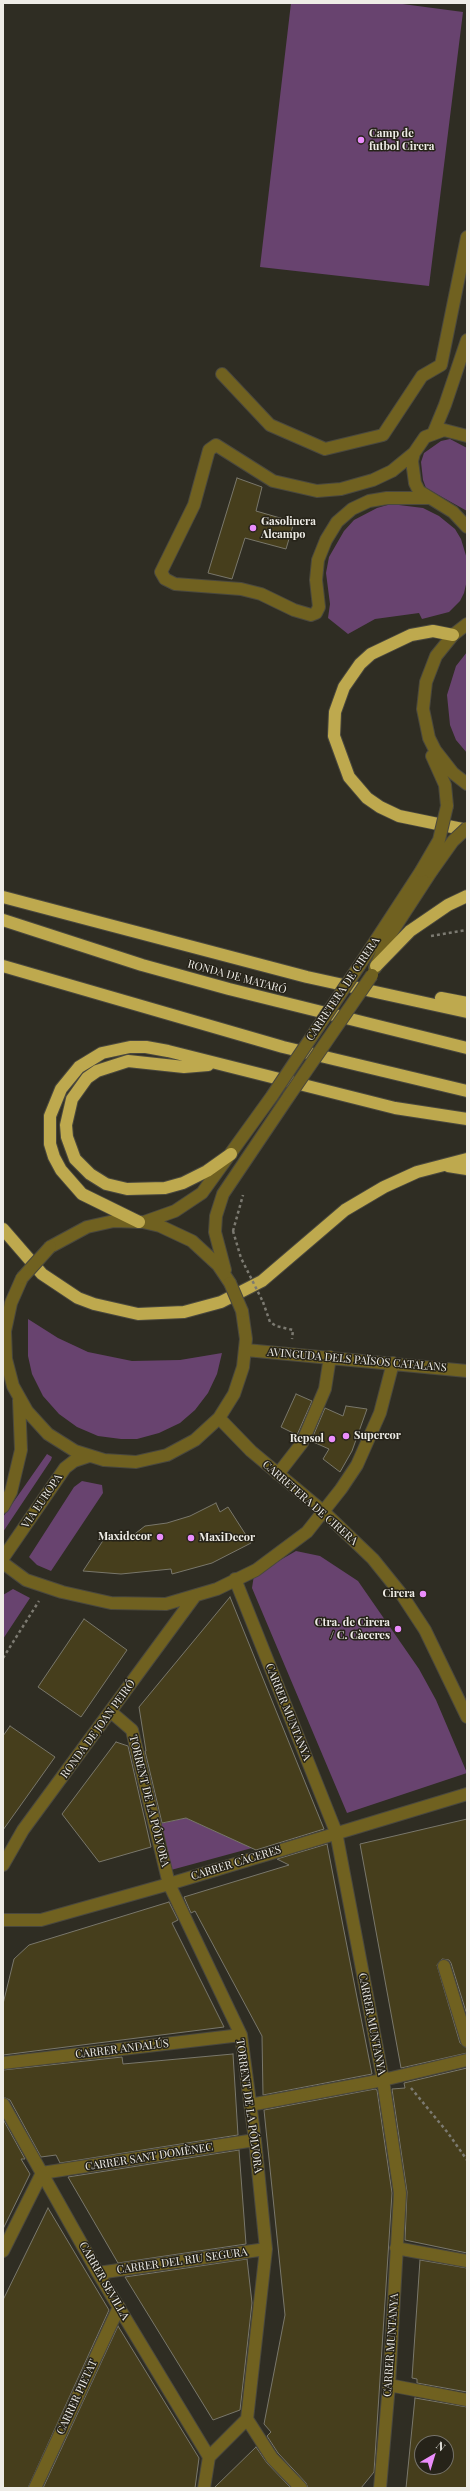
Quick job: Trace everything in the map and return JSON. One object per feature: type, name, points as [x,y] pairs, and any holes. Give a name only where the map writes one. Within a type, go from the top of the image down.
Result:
[{"type":"highway","points":[[453,635],[433,631],[412,635],[370,654],[352,674],[344,687],[336,712],[334,736],[349,777],[367,798],[380,807],[410,819],[467,829]]},
{"type":"highway","points":[[374,970],[410,931],[448,905],[467,896]]},
{"type":"highway","points":[[3,897],[307,977],[467,1012]]},
{"type":"highway","name":"RONDA DE MATARÓ","points":[[3,920],[127,960],[229,989],[467,1048]]},
{"type":"highway","points":[[3,966],[282,1047],[467,1091]]},
{"type":"highway","points":[[307,977],[337,976],[467,1003]]},
{"type":"highway","points":[[141,1222],[82,1194],[61,1170],[54,1157],[49,1130],[55,1102],[69,1077],[90,1058],[115,1049],[146,1047],[395,1108],[467,1120]]},
{"type":"highway","points":[[216,1064],[184,1067],[128,1061],[97,1071],[80,1087],[72,1099],[68,1111],[67,1136],[75,1159],[87,1171],[106,1184],[127,1189],[165,1188],[183,1183],[207,1171],[231,1154]]},
{"type":"highway","points":[[3,1229],[42,1274],[78,1298],[101,1306],[138,1314],[184,1312],[208,1308],[262,1282],[320,1231],[362,1199],[417,1172],[467,1159]]},
{"type":"highway","points":[[443,1165],[467,1169]]},
{"type":"street","points":[[222,374],[270,425],[325,449],[383,435],[422,376],[441,365],[467,237]]},
{"type":"street","points":[[432,434],[445,405],[467,340]]},
{"type":"street","points":[[429,498],[387,498],[369,501],[352,509],[337,522],[326,540],[318,560],[316,580],[319,607],[316,613],[311,615],[294,610],[261,594],[241,589],[226,586],[174,584],[165,579],[161,572],[192,511],[201,485],[209,450],[216,445],[231,452],[245,464],[273,481],[317,491],[341,489],[374,480],[392,471],[414,453],[425,437],[432,434],[444,430],[467,436]]},
{"type":"street","points":[[414,453],[412,461],[415,484],[420,491],[429,498],[453,512],[467,528]]},
{"type":"street","name":"CARRETERA DE CIRERA","points":[[230,1281],[215,1232],[216,1216],[226,1187],[374,970],[390,934],[426,872],[439,840],[447,806],[445,785],[421,732],[426,682],[430,669],[440,651],[453,635],[467,624]]},
{"type":"street","points":[[423,709],[429,738],[435,750],[453,773],[467,784]]},
{"type":"street","name":"CARRETERA DE CIRERA","points":[[141,1222],[175,1211],[195,1199],[211,1183],[272,1096],[358,966],[426,872],[453,841],[467,829]]},
{"type":"street","points":[[3,1507],[11,1492],[21,1450],[19,1398],[6,1359],[5,1331],[11,1303],[22,1278],[40,1256],[62,1239],[87,1227],[114,1221],[141,1222],[160,1226],[192,1241],[210,1256],[230,1281],[242,1311],[246,1350],[244,1367],[234,1394],[219,1418],[196,1440],[175,1451],[152,1459],[120,1462],[89,1456],[68,1447],[48,1434],[37,1424],[19,1398]]},
{"type":"street","name":"AVINGUDA DELS PAÏSOS CATALANS","points":[[246,1350],[467,1371]]},
{"type":"street","points":[[278,1474],[302,1443],[326,1389],[330,1357]]},
{"type":"street","points":[[3,1563],[26,1580],[62,1592],[111,1603],[166,1604],[217,1589],[256,1570],[307,1532],[345,1483],[365,1450],[380,1413],[392,1363]]},
{"type":"street","name":"CARRETERA DE CIRERA","points":[[219,1418],[251,1451],[324,1512],[372,1559],[402,1595],[425,1630],[467,1717]]},
{"type":"street","name":"VIA EUROPA","points":[[3,1558],[64,1468],[74,1461],[89,1456]]},
{"type":"street","name":"CARRER MUNTANYA","points":[[235,1579],[336,1832],[383,2080],[400,2193],[389,2385],[380,2488]]},
{"type":"street","name":"RONDA DE JOAN PEIRÓ","points":[[3,1865],[23,1830],[195,1596]]},
{"type":"street","name":"TORRENT DE LA PÓLVORA","points":[[111,1712],[132,1730],[169,1884],[241,2035],[255,2140],[266,2248],[247,2419]]},
{"type":"street","name":"CARRER CÀCERES","points":[[3,1920],[41,1920],[169,1884],[336,1832],[467,1794]]},
{"type":"street","points":[[444,1966],[467,2041]]},
{"type":"street","name":"CARRER ANDALÚS","points":[[3,2064],[241,2035]]},
{"type":"street","points":[[250,2105],[383,2080],[467,2060]]},
{"type":"street","name":"CARRER SEVILLA","points":[[3,2104],[98,2273],[209,2457]]},
{"type":"street","name":"CARRER SANT DOMÈNEC","points":[[42,2173],[255,2140]]},
{"type":"street","points":[[3,2252],[42,2173]]},
{"type":"street","name":"CARRER DEL RIU SEGURA","points":[[98,2273],[266,2248]]},
{"type":"street","points":[[396,2248],[467,2261]]},
{"type":"street","name":"CARRER PIETAT","points":[[36,2488],[119,2307]]},
{"type":"street","points":[[389,2385],[467,2400]]},
{"type":"street","points":[[204,2488],[209,2457],[247,2419],[272,2458],[301,2488]]},
{"type":"path","points":[[425,939],[445,933],[467,930]]},
{"type":"path","points":[[246,1189],[239,1205],[233,1231],[241,1258],[270,1322],[276,1326],[293,1330],[290,1354]]},
{"type":"path","points":[[3,1658],[43,1595]]},
{"type":"path","points":[[400,2075],[448,2133],[467,2160]]},
{"type":"shaded area","name":"Camp de futbol Cirera","points":[[291,3],[395,3],[463,12],[429,286],[260,267]]},
{"type":"shaded area","points":[[450,439],[467,448],[467,511],[426,488],[423,480],[421,462],[424,453],[441,441]]},
{"type":"shaded area","points":[[391,504],[423,508],[439,516],[455,529],[461,539],[467,559],[467,580],[464,593],[460,601],[449,612],[422,619],[419,613],[375,619],[348,634],[328,618],[330,604],[326,573],[329,557],[344,531],[354,520],[377,508]]},
{"type":"shaded area","points":[[467,652],[467,753],[456,740],[450,725],[447,695],[456,666]]},
{"type":"shaded area","points":[[28,1319],[58,1338],[88,1352],[132,1361],[180,1360],[222,1353],[217,1374],[208,1393],[195,1410],[180,1423],[159,1433],[137,1439],[121,1439],[98,1436],[77,1427],[59,1414],[43,1396],[32,1374],[28,1356]]},
{"type":"shaded area","points":[[47,1454],[52,1457],[51,1460],[3,1532],[3,1517]]},
{"type":"shaded area","points":[[82,1481],[102,1485],[103,1493],[51,1571],[37,1565],[29,1557],[74,1487]]},
{"type":"shaded area","points":[[296,1551],[320,1556],[358,1581],[419,1669],[436,1700],[467,1773],[347,1813],[252,1588],[254,1575]]},
{"type":"shaded area","points":[[13,1589],[30,1598],[3,1639],[3,1595]]},
{"type":"shaded area","points":[[186,1818],[252,1848],[171,1870],[159,1824]]},
{"type":"building","points":[[237,478],[262,487],[256,511],[294,522],[286,549],[245,538],[232,579],[208,573]]},
{"type":"building","points":[[296,1394],[312,1401],[297,1435],[281,1427]]},
{"type":"building","name":"Repsol","points":[[346,1406],[367,1409],[352,1451],[340,1472],[323,1459],[329,1449],[311,1441],[325,1408],[343,1416]]},
{"type":"building","name":"MaxiDecor","points":[[216,1503],[220,1512],[228,1507],[251,1543],[212,1563],[172,1574],[171,1569],[121,1574],[83,1571],[106,1536],[120,1537],[127,1540],[145,1526],[167,1523],[190,1516]]},
{"type":"building","points":[[230,1597],[324,1829],[256,1850],[186,1818],[162,1823],[145,1751],[139,1707]]},
{"type":"building","points":[[84,1619],[127,1650],[81,1717],[38,1687]]},
{"type":"building","points":[[10,1726],[55,1757],[3,1830],[3,1736]]},
{"type":"building","points":[[116,1742],[128,1746],[151,1847],[99,1862],[62,1814]]},
{"type":"building","points":[[467,1819],[467,2015],[451,1963],[449,1960],[442,1959],[437,1965],[460,2043],[467,2048],[467,2053],[401,2068],[360,1844]]},
{"type":"building","points":[[327,1844],[372,2074],[263,2095],[262,2036],[195,1911],[191,1913],[184,1897],[289,1865],[277,1859]]},
{"type":"building","points":[[169,1902],[178,1920],[172,1923],[224,2027],[3,2055],[3,2004],[14,1959],[29,1945]]},
{"type":"building","points":[[233,2054],[238,2135],[60,2163],[56,2155],[41,2157],[10,2100],[3,2097],[3,2070],[122,2057],[123,2064]]},
{"type":"building","points":[[467,2068],[467,2253],[405,2240],[407,2192],[392,2089],[405,2088],[404,2083]]},
{"type":"building","points":[[375,2089],[377,2090],[392,2193],[374,2472],[361,2488],[308,2488],[306,2483],[278,2453],[267,2436],[271,2432],[264,2424],[285,2315],[264,2110]]},
{"type":"building","points":[[3,2119],[25,2159],[21,2159],[30,2174],[3,2229]]},
{"type":"building","points":[[239,2150],[246,2244],[118,2263],[68,2177]]},
{"type":"building","points":[[48,2208],[109,2310],[28,2488],[3,2488],[3,2300]]},
{"type":"building","points":[[247,2259],[252,2303],[240,2410],[213,2420],[125,2277]]},
{"type":"building","points":[[420,2260],[467,2268],[467,2392],[417,2383],[417,2379],[412,2378]]},
{"type":"building","points":[[118,2326],[199,2458],[195,2488],[43,2488]]},
{"type":"building","points":[[415,2398],[467,2407],[467,2488],[406,2488]]},
{"type":"building","points":[[256,2447],[267,2463],[291,2488],[214,2488]]},
{"type":"place","name":"Camp de futbol Cirera","points":[[361,140]]},
{"type":"place","name":"Gasolinera Alcampo","points":[[253,528]]},
{"type":"place","name":"Supercor","points":[[346,1436]]},
{"type":"place","name":"Repsol","points":[[332,1439]]},
{"type":"place","name":"Maxidecor","points":[[160,1537]]},
{"type":"place","name":"MaxiDecor","points":[[191,1538]]},
{"type":"place","name":"Cirera","points":[[423,1594]]},
{"type":"place","name":"Ctra. de Cirera / C. Càceres","points":[[398,1629]]}]
